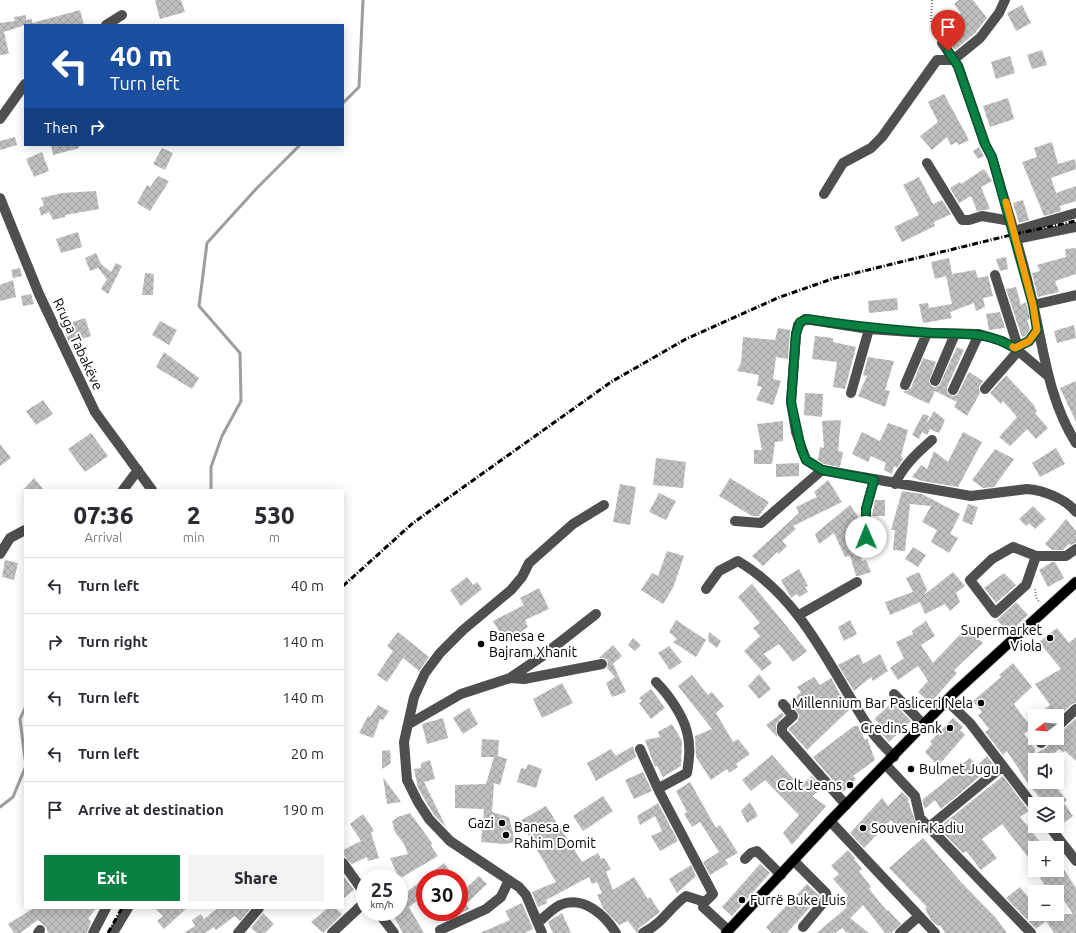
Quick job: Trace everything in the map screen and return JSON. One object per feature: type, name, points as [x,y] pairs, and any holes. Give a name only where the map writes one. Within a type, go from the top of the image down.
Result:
[{"type":"main road","points":[[727,932],[830,821],[947,701],[1076,582]]},
{"type":"street","points":[[824,194],[843,163],[871,148],[882,137],[937,60],[953,60],[980,38],[999,13],[1005,0]]},
{"type":"street","points":[[108,24],[122,15]]},
{"type":"street","points":[[942,43],[958,66],[985,144],[992,157],[1014,230],[1033,305],[1037,330],[1048,376],[1066,424],[1076,443]]},
{"type":"street","points":[[0,119],[24,85]]},
{"type":"street","points":[[927,163],[962,220],[990,216],[1014,230],[1076,227]]},
{"type":"street","name":"Rruga Tabakëve","points":[[0,198],[39,294],[95,412],[151,489]]},
{"type":"street","points":[[1014,230],[1076,213]]},
{"type":"street","points":[[995,276],[1017,349]]},
{"type":"street","points":[[1033,305],[1076,295]]},
{"type":"street","points":[[1048,376],[1017,349],[1002,341],[979,334],[927,333],[869,328],[807,319],[802,320],[798,325],[791,383],[794,418],[801,448],[806,460],[822,470],[895,484],[971,496],[1027,489],[1035,490],[1074,506]]},
{"type":"street","points":[[851,393],[869,328]]},
{"type":"street","points":[[985,389],[1017,349],[1029,341],[1037,330]]},
{"type":"street","points":[[905,385],[927,333]]},
{"type":"street","points":[[935,382],[955,334]]},
{"type":"street","points":[[953,390],[979,334]]},
{"type":"street","points":[[895,484],[899,475],[912,458],[932,440]]},
{"type":"street","points":[[124,489],[138,470]]},
{"type":"street","points":[[735,521],[760,522],[822,470]]},
{"type":"street","points":[[866,537],[866,509],[874,480]]},
{"type":"street","points":[[542,933],[526,895],[509,880],[450,841],[429,819],[418,802],[407,780],[404,742],[414,697],[425,674],[440,653],[463,630],[511,590],[522,577],[529,562],[573,524],[604,505]]},
{"type":"street","points":[[0,554],[10,538],[24,531]]},
{"type":"street","points":[[1036,556],[1026,585],[995,614],[970,580],[992,559],[1013,547],[1036,556],[1066,556],[1076,549]]},
{"type":"street","points":[[706,589],[720,571],[738,561],[752,568],[799,615],[810,630],[872,733],[894,757]]},
{"type":"street","points":[[799,615],[856,582]]},
{"type":"street","points":[[409,724],[461,694],[510,678],[541,657],[596,614]]},
{"type":"street","points":[[510,678],[524,679],[602,664]]},
{"type":"street","points":[[656,682],[669,695],[687,732],[689,752],[687,774],[661,787],[659,791]]},
{"type":"street","points":[[894,694],[924,725]]},
{"type":"street","points":[[947,701],[970,723],[1028,799]]},
{"type":"street","points":[[783,704],[793,716],[782,726],[782,732],[846,805]]},
{"type":"street","points":[[1064,721],[1076,710]]},
{"type":"street","points":[[640,748],[659,791],[713,894],[705,902],[703,907],[727,932]]},
{"type":"street","points":[[886,765],[915,796],[920,818],[1031,933]]},
{"type":"street","points":[[929,827],[1003,766]]},
{"type":"street","points":[[830,821],[935,933]]},
{"type":"street","points":[[1054,833],[1076,862]]},
{"type":"street","points":[[745,859],[751,853],[757,851],[780,875]]},
{"type":"street","points":[[794,861],[826,893],[827,898],[803,927]]},
{"type":"street","points":[[344,864],[356,881]]},
{"type":"street","points":[[440,930],[486,909],[501,897],[509,880]]},
{"type":"street","points":[[643,933],[665,918],[679,901],[686,896],[705,902]]},
{"type":"street","points":[[538,923],[559,906],[569,903],[581,904],[600,912],[616,933]]},
{"type":"street","points":[[93,933],[105,909]]},
{"type":"street","points":[[113,933],[127,909]]},
{"type":"street","points":[[238,933],[258,909]]},
{"type":"street","points":[[332,933],[356,910]]},
{"type":"street","points":[[900,933],[919,916]]},
{"type":"street","points":[[385,921],[394,933]]},
{"type":"path","points":[[932,0],[932,28],[942,43]]},
{"type":"building","points":[[155,0],[181,0],[185,12],[160,19]]},
{"type":"building","points":[[959,0],[973,0],[987,18],[975,33],[955,50],[943,35],[955,25],[951,21],[961,13],[954,4]]},
{"type":"building","points":[[1022,5],[1031,23],[1016,31],[1007,13]]},
{"type":"building","points":[[80,10],[84,24],[24,24],[24,25],[4,32],[9,54],[0,55],[0,23],[15,21],[14,17],[26,15],[26,20],[32,19],[32,23]]},
{"type":"building","points":[[1042,50],[1047,65],[1032,69],[1027,55]]},
{"type":"building","points":[[1010,56],[1015,73],[996,79],[991,62]]},
{"type":"building","points":[[944,94],[969,140],[959,145],[957,142],[951,145],[947,137],[932,150],[920,136],[938,122],[928,102]]},
{"type":"building","points":[[1008,98],[1014,119],[990,127],[983,106]]},
{"type":"building","points":[[15,137],[17,145],[0,150],[0,141]]},
{"type":"building","points":[[1052,142],[1058,164],[1075,159],[1076,167],[1076,169],[1051,178],[1056,193],[1076,186],[1076,201],[1060,206],[1061,211],[1044,216],[1022,162],[1037,157],[1034,148]]},
{"type":"building","points":[[51,146],[79,146],[79,148],[53,155]]},
{"type":"building","points":[[979,147],[984,156],[978,159],[973,151]]},
{"type":"building","points":[[162,148],[173,153],[165,170],[153,164]]},
{"type":"building","points":[[42,152],[49,171],[34,177],[26,159]]},
{"type":"building","points":[[984,169],[992,181],[981,187],[990,209],[977,211],[971,196],[959,203],[950,188],[960,182],[961,184]]},
{"type":"building","points":[[158,176],[169,181],[150,211],[137,203],[147,185],[150,187]]},
{"type":"building","points":[[919,177],[933,204],[942,200],[951,214],[934,222],[935,226],[902,242],[894,227],[919,215],[903,185]]},
{"type":"building","points":[[96,191],[99,209],[65,215],[65,217],[53,220],[49,212],[41,216],[39,208],[44,205],[41,198],[62,193]]},
{"type":"building","points":[[1023,200],[1029,220],[1019,223],[1013,203]]},
{"type":"building","points":[[78,232],[82,247],[61,253],[56,239]]},
{"type":"building","points":[[1076,248],[1076,274],[1055,281],[1059,292],[1038,297],[1032,273],[1040,271],[1037,265],[1066,257],[1065,249]]},
{"type":"building","points":[[96,253],[101,264],[111,272],[116,263],[122,266],[108,294],[101,289],[107,279],[98,268],[90,271],[85,258]]},
{"type":"building","points":[[1006,257],[1008,269],[1000,271],[996,259]]},
{"type":"building","points":[[949,258],[952,274],[975,270],[978,278],[988,276],[993,296],[983,298],[985,307],[976,311],[974,303],[950,312],[952,318],[923,323],[919,304],[928,303],[929,308],[952,304],[946,276],[935,279],[931,262]]},
{"type":"building","points":[[20,268],[22,276],[13,278],[11,270]]},
{"type":"building","points":[[145,273],[154,274],[153,295],[142,295]]},
{"type":"building","points":[[13,280],[16,297],[0,301],[0,285]]},
{"type":"building","points":[[1016,287],[1021,305],[1026,302],[1030,319],[1027,320],[1030,329],[1025,336],[1022,337],[1006,289]]},
{"type":"building","points":[[31,294],[34,304],[23,306],[21,296]]},
{"type":"building","points":[[897,298],[898,310],[869,313],[868,301]]},
{"type":"building","points":[[1000,312],[1005,328],[989,330],[986,314]]},
{"type":"building","points":[[85,318],[91,336],[69,343],[63,325]]},
{"type":"building","points":[[160,321],[177,330],[169,345],[152,335]]},
{"type":"building","points":[[1074,325],[1076,338],[1057,343],[1054,331]]},
{"type":"building","points":[[778,328],[790,330],[788,359],[776,357],[773,379],[781,381],[773,405],[756,400],[762,387],[757,386],[759,375],[737,371],[741,363],[743,337],[775,340]]},
{"type":"building","points":[[815,336],[833,338],[833,342],[856,347],[845,389],[833,387],[837,362],[812,359]]},
{"type":"building","points":[[957,347],[964,350],[947,387],[948,394],[953,396],[957,395],[969,372],[983,381],[979,387],[980,393],[967,416],[954,407],[957,402],[935,391],[929,404],[903,392],[911,388],[923,358],[936,362],[929,382],[933,387],[939,386]]},
{"type":"building","points":[[164,352],[199,378],[192,389],[156,367]]},
{"type":"building","points":[[868,357],[894,361],[885,390],[890,391],[885,407],[858,396],[867,376],[863,375]]},
{"type":"building","points":[[1006,375],[1033,404],[1037,411],[1035,413],[1048,428],[1036,439],[1027,429],[1010,446],[999,437],[1017,417],[1003,401],[1001,404],[990,393]]},
{"type":"building","points":[[1076,381],[1076,422],[1060,388]]},
{"type":"building","points":[[805,393],[823,394],[822,417],[804,415]]},
{"type":"building","points":[[43,400],[53,414],[36,425],[26,411]]},
{"type":"building","points":[[934,411],[945,420],[939,433],[930,429],[927,435],[922,432],[919,439],[912,435],[923,414],[929,416],[926,424]]},
{"type":"building","points":[[841,420],[838,451],[843,452],[840,467],[824,464],[818,460],[820,447],[824,448],[822,421]]},
{"type":"building","points":[[783,421],[783,441],[775,442],[772,464],[754,464],[754,450],[762,450],[757,424]]},
{"type":"building","points":[[888,423],[908,430],[901,456],[903,459],[897,468],[894,466],[892,474],[884,470],[886,463],[871,456],[868,462],[852,454],[862,432],[880,441]]},
{"type":"building","points":[[963,432],[982,442],[958,487],[922,481],[912,477],[921,465],[927,469],[934,451],[948,462]]},
{"type":"building","points":[[91,433],[108,456],[85,472],[68,449]]},
{"type":"building","points":[[0,444],[11,458],[0,466]]},
{"type":"building","points":[[1056,448],[1065,464],[1040,477],[1032,463]]},
{"type":"building","points":[[995,449],[1014,459],[994,487],[983,488],[972,480]]},
{"type":"building","points":[[656,458],[686,462],[683,488],[653,485]]},
{"type":"building","points":[[799,463],[799,476],[776,477],[776,464]]},
{"type":"building","points":[[34,478],[43,489],[24,489],[23,490]]},
{"type":"building","points":[[730,478],[769,502],[759,516],[752,516],[719,496]]},
{"type":"building","points":[[828,480],[842,502],[793,526],[796,529],[782,541],[787,546],[779,554],[777,552],[763,566],[752,556],[799,513],[796,507],[817,497],[814,492]]},
{"type":"building","points":[[620,484],[636,487],[630,525],[613,522]]},
{"type":"building","points":[[902,491],[922,494],[960,514],[950,534],[958,538],[949,553],[931,542],[937,530],[922,522],[931,506],[910,504],[905,551],[893,550],[895,530],[891,530]]},
{"type":"building","points":[[659,493],[676,501],[666,520],[649,512]]},
{"type":"building","points":[[875,500],[885,500],[885,516],[872,516]]},
{"type":"building","points":[[968,504],[978,507],[972,525],[962,521]]},
{"type":"building","points":[[850,505],[857,515],[860,523],[860,532],[856,534],[862,561],[866,560],[871,572],[859,576],[856,576],[850,556],[845,557],[834,533],[819,544],[815,534]]},
{"type":"building","points":[[1033,506],[1046,519],[1035,529],[1029,523],[1026,526],[1019,519]]},
{"type":"building","points":[[1066,519],[1076,531],[1076,543],[1069,544],[1063,550],[1052,550],[1045,544]]},
{"type":"building","points":[[913,547],[926,555],[918,567],[905,559]]},
{"type":"building","points":[[667,551],[684,556],[673,588],[663,604],[641,590],[652,573],[658,576]]},
{"type":"building","points":[[5,560],[18,563],[14,580],[2,577]]},
{"type":"building","points":[[1052,562],[1055,562],[1064,578],[1048,587],[1039,570]]},
{"type":"building","points":[[799,569],[808,586],[805,587],[808,592],[799,597],[797,594],[791,598],[781,580]]},
{"type":"building","points":[[919,572],[927,590],[924,595],[953,572],[965,586],[956,593],[960,602],[950,611],[945,604],[925,614],[920,602],[890,615],[885,602],[913,592],[906,578]]},
{"type":"building","points":[[1004,573],[1016,585],[996,603],[984,588]]},
{"type":"building","points":[[467,577],[473,585],[477,582],[482,589],[461,606],[450,590]]},
{"type":"building","points":[[752,584],[807,651],[793,662],[779,644],[764,654],[772,663],[762,671],[744,651],[760,636],[753,628],[760,623],[738,597]]},
{"type":"building","points":[[539,588],[549,609],[525,620],[528,627],[506,642],[493,621],[524,605],[520,598]]},
{"type":"building","points":[[1016,602],[1028,615],[1009,633],[997,620]]},
{"type":"building","points":[[676,620],[706,640],[696,657],[673,642],[677,639],[669,632]]},
{"type":"building","points":[[850,620],[857,634],[844,641],[838,627]]},
{"type":"building","points":[[926,621],[935,636],[921,645],[933,663],[967,627],[983,643],[954,670],[957,673],[930,703],[918,692],[928,681],[918,666],[898,680],[890,668],[904,658],[896,642],[913,634],[912,631]]},
{"type":"building","points":[[1057,628],[1069,643],[1076,637],[1076,703],[1072,704],[1064,711],[1064,709],[1045,709],[1050,705],[1035,684],[1061,669],[1039,642]]},
{"type":"building","points":[[398,632],[429,657],[419,671],[403,658],[387,682],[377,675],[393,651],[387,646]]},
{"type":"building","points":[[709,632],[721,641],[717,648],[708,641]]},
{"type":"building","points":[[633,638],[641,645],[635,651],[628,645]]},
{"type":"building","points":[[613,645],[622,656],[613,664],[626,692],[612,697],[606,683],[615,677],[607,668],[607,660],[604,658],[599,658]]},
{"type":"building","points":[[669,646],[682,662],[670,670],[658,653]]},
{"type":"building","points":[[859,654],[863,664],[880,654],[888,671],[873,681],[871,677],[854,691],[838,665]]},
{"type":"building","points":[[1013,663],[1032,687],[1014,704],[1027,722],[1028,721],[1028,731],[1024,734],[1028,739],[1028,745],[1032,745],[1035,749],[1035,753],[1028,753],[1028,783],[1007,751],[1003,755],[985,732],[989,729],[978,715],[982,712],[973,701],[1001,677],[999,675]]},
{"type":"building","points":[[759,674],[771,689],[759,699],[748,686]]},
{"type":"building","points":[[692,675],[708,695],[712,692],[724,706],[716,713],[733,742],[738,739],[750,754],[736,764],[738,767],[729,773],[727,769],[711,780],[696,757],[695,736],[712,729],[678,686]]},
{"type":"building","points":[[814,677],[820,685],[831,678],[849,710],[807,750],[788,729],[798,721],[799,715],[790,702],[801,692],[797,687]]},
{"type":"building","points":[[562,683],[573,703],[542,718],[533,699]]},
{"type":"building","points":[[651,689],[665,708],[651,719],[639,703],[642,701],[639,698]]},
{"type":"building","points":[[893,702],[911,721],[889,742],[880,732],[883,727],[874,719]]},
{"type":"building","points":[[378,705],[389,711],[383,720],[380,719],[373,738],[359,733],[368,716],[370,717]]},
{"type":"building","points":[[469,708],[478,724],[463,734],[453,718]]},
{"type":"building","points":[[782,713],[784,715],[776,724],[777,737],[766,725]]},
{"type":"building","points":[[443,718],[448,738],[427,744],[422,724]]},
{"type":"building","points":[[953,718],[963,727],[960,730],[965,735],[938,766],[925,752],[932,744],[930,742]]},
{"type":"building","points":[[1076,718],[1076,761],[1065,751],[1063,752],[1059,749],[1054,753],[1037,753],[1048,745],[1064,745],[1064,729]]},
{"type":"building","points":[[672,724],[682,741],[681,766],[663,777],[657,766],[655,767],[645,740],[660,737],[658,732]]},
{"type":"building","points":[[854,726],[858,726],[865,740],[867,738],[875,760],[853,776],[856,779],[843,792],[813,757]]},
{"type":"building","points":[[482,739],[499,740],[498,756],[507,759],[500,785],[494,783],[492,812],[509,817],[515,842],[505,844],[481,842],[484,809],[455,808],[455,785],[486,784],[494,757],[481,757]]},
{"type":"building","points":[[633,746],[636,757],[596,781],[587,763],[611,749],[616,756]]},
{"type":"building","points":[[390,750],[391,763],[382,769],[382,751]]},
{"type":"building","points":[[772,755],[800,786],[812,776],[823,788],[812,796],[826,806],[792,845],[783,833],[799,815],[765,780],[751,791],[742,780]]},
{"type":"building","points":[[987,756],[993,764],[971,784],[941,809],[935,800],[925,809],[922,800],[960,770],[958,768],[970,758],[977,766]]},
{"type":"building","points":[[430,760],[435,779],[424,782],[446,827],[434,815],[418,788],[414,769],[421,768],[421,763]]},
{"type":"building","points":[[528,764],[542,769],[536,788],[517,782],[521,768],[526,769]]},
{"type":"building","points":[[643,772],[652,791],[634,799],[625,780]]},
{"type":"building","points":[[1003,776],[1028,810],[1028,812],[1020,817],[1028,827],[1028,833],[1033,833],[1039,841],[1028,841],[1028,857],[1002,824],[982,839],[997,858],[981,870],[966,851],[963,853],[938,828]]},
{"type":"building","points":[[383,777],[401,802],[387,804]]},
{"type":"building","points":[[690,782],[716,828],[720,825],[738,853],[725,860],[728,864],[710,875],[703,862],[719,852],[700,822],[692,827],[684,814],[687,812],[676,791]]},
{"type":"building","points":[[1033,789],[1058,789],[1067,800],[1064,803],[1064,797],[1039,797]]},
{"type":"building","points":[[902,792],[909,799],[908,801],[916,823],[905,834],[891,820],[864,848],[850,833],[882,798],[888,806]]},
{"type":"building","points":[[603,796],[613,811],[583,831],[573,816]]},
{"type":"building","points":[[750,802],[758,816],[747,823],[741,811]]},
{"type":"building","points":[[658,803],[678,841],[660,851],[651,836],[662,831],[655,816],[640,825],[637,816]]},
{"type":"building","points":[[1064,803],[1073,816],[1064,823]]},
{"type":"building","points":[[546,806],[582,862],[598,853],[601,859],[604,858],[611,869],[606,872],[613,890],[634,877],[648,899],[650,897],[660,912],[639,928],[637,933],[628,921],[619,925],[603,908],[597,895],[602,893],[597,882],[592,884],[589,877],[546,900],[547,903],[538,907],[532,892],[556,882],[520,821]]},
{"type":"building","points":[[410,813],[432,843],[431,846],[438,856],[408,874],[408,869],[395,869],[390,858],[408,854],[404,844],[395,832],[392,821],[398,817]]},
{"type":"building","points":[[363,814],[374,831],[371,833],[379,858],[368,861],[367,857],[352,864],[345,857],[344,850],[361,841],[350,824]]},
{"type":"building","points":[[923,838],[961,882],[996,918],[1007,933],[945,933],[940,925],[938,926],[931,920],[925,908],[927,907],[889,868]]},
{"type":"building","points":[[848,850],[862,869],[859,871],[871,887],[869,889],[887,911],[888,910],[901,924],[891,933],[885,933],[863,905],[850,918],[869,933],[847,933],[842,928],[835,933],[817,933],[847,907],[842,902],[848,896],[833,879],[839,874],[831,866]]},
{"type":"building","points":[[444,863],[448,869],[436,869]]},
{"type":"building","points":[[760,864],[770,873],[732,916],[722,907]]},
{"type":"building","points":[[691,865],[696,876],[677,893],[669,879]]},
{"type":"building","points":[[1064,870],[1076,888],[1076,933],[1054,933],[1046,921],[1064,921],[1064,914],[1073,914],[1064,901],[1064,885],[1044,885],[1040,878],[1064,877]]},
{"type":"building","points":[[344,876],[354,890],[344,898]]},
{"type":"building","points":[[479,876],[487,884],[468,902],[468,886]]},
{"type":"building","points":[[807,884],[820,896],[787,933],[772,933],[766,927]]},
{"type":"building","points":[[416,885],[416,902],[409,907],[424,933],[403,933],[396,921],[408,921],[408,891]]},
{"type":"building","points":[[1020,887],[1028,897],[1028,921],[1006,898]]},
{"type":"building","points":[[522,903],[533,929],[525,933],[480,933],[510,920],[505,911]]},
{"type":"building","points":[[32,909],[95,909],[88,919],[91,921],[87,933],[48,933],[46,927],[38,920],[20,933],[14,933],[8,924]]},
{"type":"building","points":[[156,909],[186,909],[164,929],[157,921],[163,916]]},
{"type":"building","points":[[217,909],[250,909],[240,921],[235,916],[216,930],[214,927],[205,933],[184,933],[195,926],[192,920],[201,914],[204,919]]},
{"type":"building","points":[[327,909],[336,909],[342,914],[323,933],[311,922]]},
{"type":"building","points":[[263,913],[274,924],[265,933],[257,933],[251,928]]},
{"type":"building","points":[[562,913],[571,933],[553,933],[548,922]]},
{"type":"building","points":[[1028,921],[1046,921],[1036,929]]},
{"type":"waterway","points":[[344,102],[359,87],[363,0]]},
{"type":"waterway","points":[[211,489],[211,467],[222,436],[241,401],[240,353],[199,306],[207,243],[256,189],[299,146]]},
{"type":"waterway","points":[[24,710],[20,719],[24,751]]},
{"type":"waterway","points":[[0,807],[13,797],[24,770]]},
{"type":"railway","points":[[344,585],[413,523],[611,382],[686,339],[780,297],[835,278],[1015,234],[1076,221]]},
{"type":"railway","points":[[108,933],[121,909]]},
{"type":"slow traffic","points":[[1006,202],[1033,305],[1037,330],[1029,341],[1018,347],[1013,347]]},
{"type":"place","name":"Supermarket Viola","points":[[1050,638]]},
{"type":"place","name":"Banesa e Bajram Xhanit","points":[[481,644]]},
{"type":"place","name":"Millennium Bar Pasliceri Nela","points":[[981,703]]},
{"type":"place","name":"Credins Bank","points":[[950,728]]},
{"type":"place","name":"Bulmet Jugu","points":[[911,769]]},
{"type":"place","name":"Colt Jeans","points":[[850,785]]},
{"type":"place","name":"Gazi","points":[[502,823]]},
{"type":"place","name":"Souvenir Kadiu","points":[[863,828]]},
{"type":"place","name":"Banesa e Rahim Domit","points":[[506,835]]},
{"type":"place","name":"Furrë Buke Luis","points":[[742,900]]},
{"type":"route","points":[[866,537],[866,509],[874,480],[822,470],[811,464],[806,460],[796,432],[791,402],[791,383],[795,359],[796,334],[800,322],[807,319],[869,328],[927,333],[979,334],[1002,341],[1015,348],[1029,341],[1037,330],[1033,305],[1016,239],[992,157],[985,144],[958,66],[948,51]]}]
